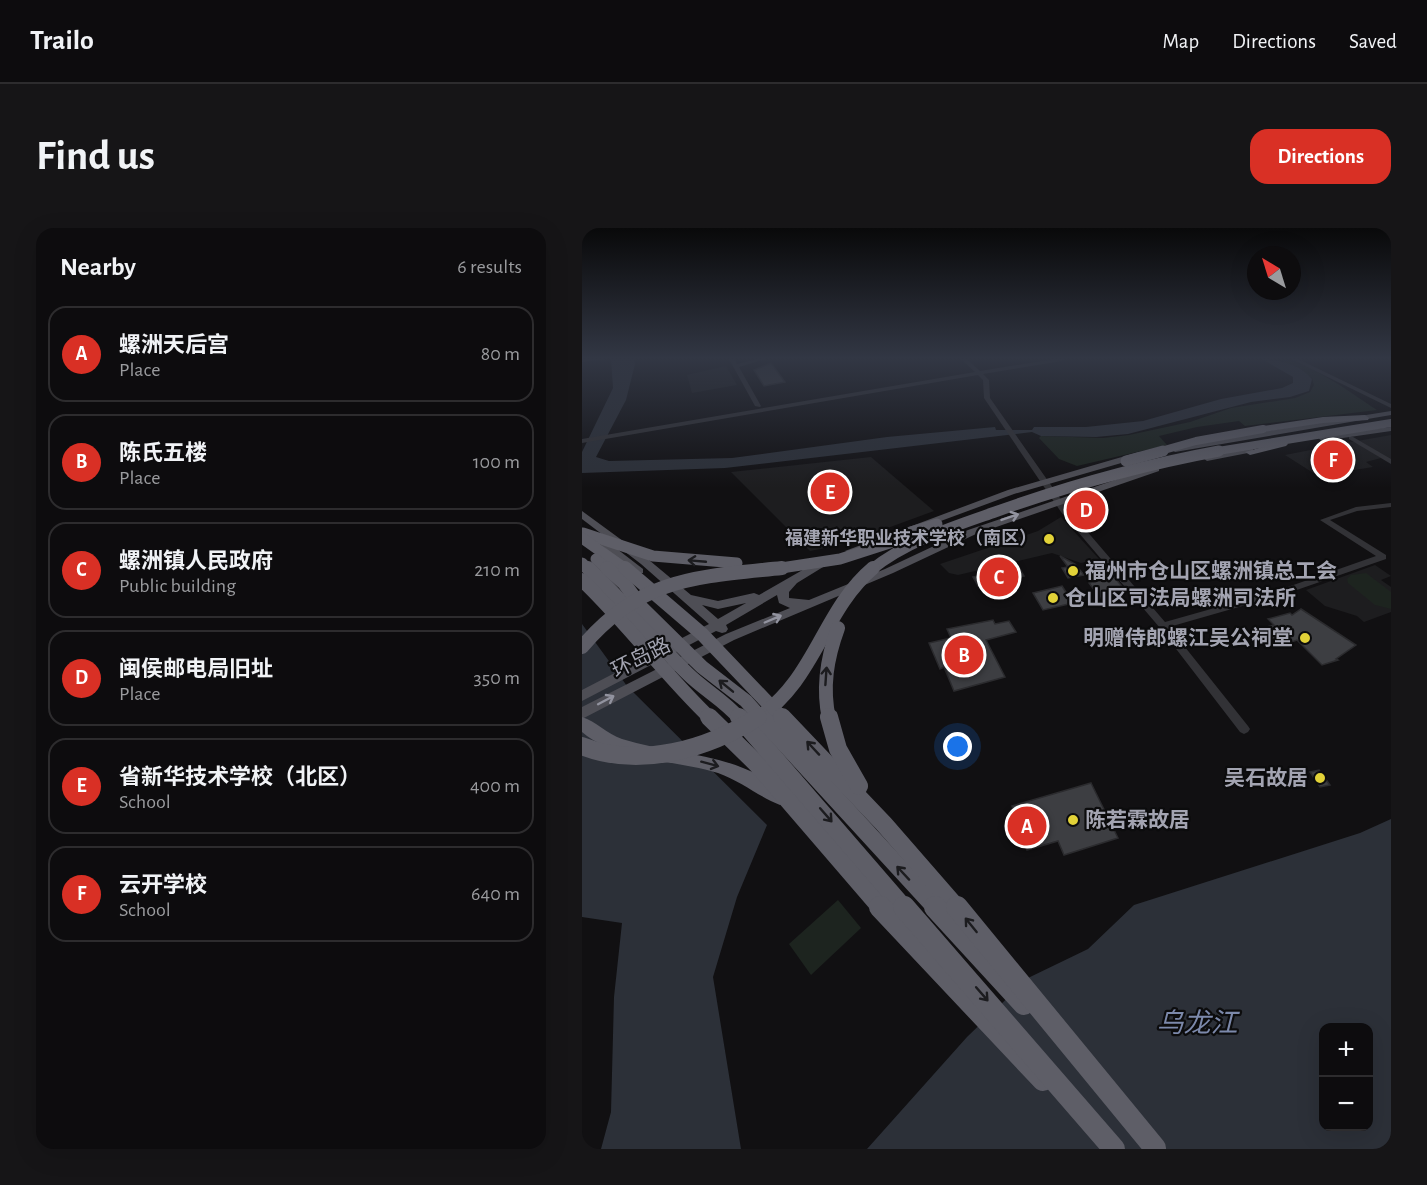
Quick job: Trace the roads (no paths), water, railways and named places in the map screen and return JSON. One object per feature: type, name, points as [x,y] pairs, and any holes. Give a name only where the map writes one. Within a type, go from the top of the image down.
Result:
[{"type":"highway","points":[[582,746],[620,755],[665,754],[708,743],[754,721],[776,705],[799,680],[838,608],[860,579],[895,552],[981,517],[1196,441],[1323,420],[1365,418]]},
{"type":"highway","points":[[582,646],[593,631],[614,613],[647,593],[671,583],[721,573],[798,567],[843,559],[890,544],[940,523],[1030,491],[1237,446],[1391,421]]},
{"type":"highway","points":[[1107,473],[1250,452],[1283,444]]},
{"type":"highway","points":[[884,824],[843,764],[830,728],[825,682],[831,645],[841,621],[856,598],[889,565],[924,543],[981,517]]},
{"type":"highway","points":[[582,533],[653,556],[703,562],[746,563],[831,554],[940,523]]},
{"type":"highway","points":[[582,538],[632,573],[702,634],[884,824],[952,901],[1156,1149]]},
{"type":"highway","points":[[582,547],[624,583],[642,608],[702,667],[746,701],[1156,1149]]},
{"type":"highway","points":[[582,562],[615,591],[630,614],[689,675],[732,708],[1112,1149]]},
{"type":"highway","points":[[582,580],[603,600],[674,683],[757,764],[942,974],[1112,1149]]},
{"type":"highway","points":[[582,723],[598,735],[633,748],[726,768],[756,781],[790,804]]},
{"type":"main road","points":[[688,598],[710,604],[725,605],[776,589],[807,570],[848,551],[1045,481],[1137,455],[1391,413]]},
{"type":"main road","points":[[807,570],[783,591],[783,600],[796,604],[844,589],[986,526],[1166,466],[1283,444],[1391,429]]},
{"type":"main road","points":[[582,514],[688,598],[712,628]]},
{"type":"main road","points":[[582,525],[725,640]]},
{"type":"main road","name":"环岛路","points":[[582,713],[626,682],[776,589]]},
{"type":"main road","name":"环岛路","points":[[582,696],[626,682],[844,589]]},
{"type":"street","points":[[756,402],[758,406]]},
{"type":"street","points":[[620,432],[783,402]]},
{"type":"street","points":[[584,438],[796,402]]},
{"type":"street","points":[[990,402],[1058,501],[1163,626],[1244,729]]},
{"type":"street","points":[[1351,438],[1391,462]]},
{"type":"street","points":[[1163,626],[1285,591],[1383,557],[1323,520],[1356,509],[1391,505]]},
{"type":"water","points":[[606,402],[625,402],[596,457],[609,461],[732,458],[887,437],[995,427],[996,430],[1032,430],[1034,427],[1086,427],[1143,421],[1210,402],[1251,402],[1128,434],[1096,437],[1041,436],[1032,432],[725,468],[582,473],[582,452]]},
{"type":"water","points":[[582,624],[627,686],[767,825],[737,897],[713,977],[741,1149],[601,1149],[611,1112],[614,997],[622,923],[582,917]]},
{"type":"water","name":"乌龙江","points":[[1391,819],[1391,1149],[867,1149],[967,1037],[1028,978],[1088,949],[1134,905],[1360,833]]},
{"type":"place","name":"云开学校","points":[[1333,460]]},
{"type":"place","name":"省新华技术学校（北区）","points":[[830,492]]},
{"type":"place","name":"闽侯邮电局旧址","points":[[1086,510]]},
{"type":"place","name":"福建新华职业技术学校（南区）","points":[[1049,539]]},
{"type":"place","name":"福州市仓山区螺洲镇总工会","points":[[1073,571]]},
{"type":"place","name":"螺洲镇人民政府","points":[[999,577]]},
{"type":"place","name":"仓山区司法局螺洲司法所","points":[[1053,598]]},
{"type":"place","name":"明赠侍郎螺江吴公祠堂","points":[[1305,638]]},
{"type":"place","name":"陈氏五楼","points":[[964,655]]},
{"type":"place","name":"吴石故居","points":[[1320,778]]},
{"type":"place","name":"陈若霖故居","points":[[1073,820]]},
{"type":"place","name":"螺洲天后宫","points":[[1027,826]]}]
